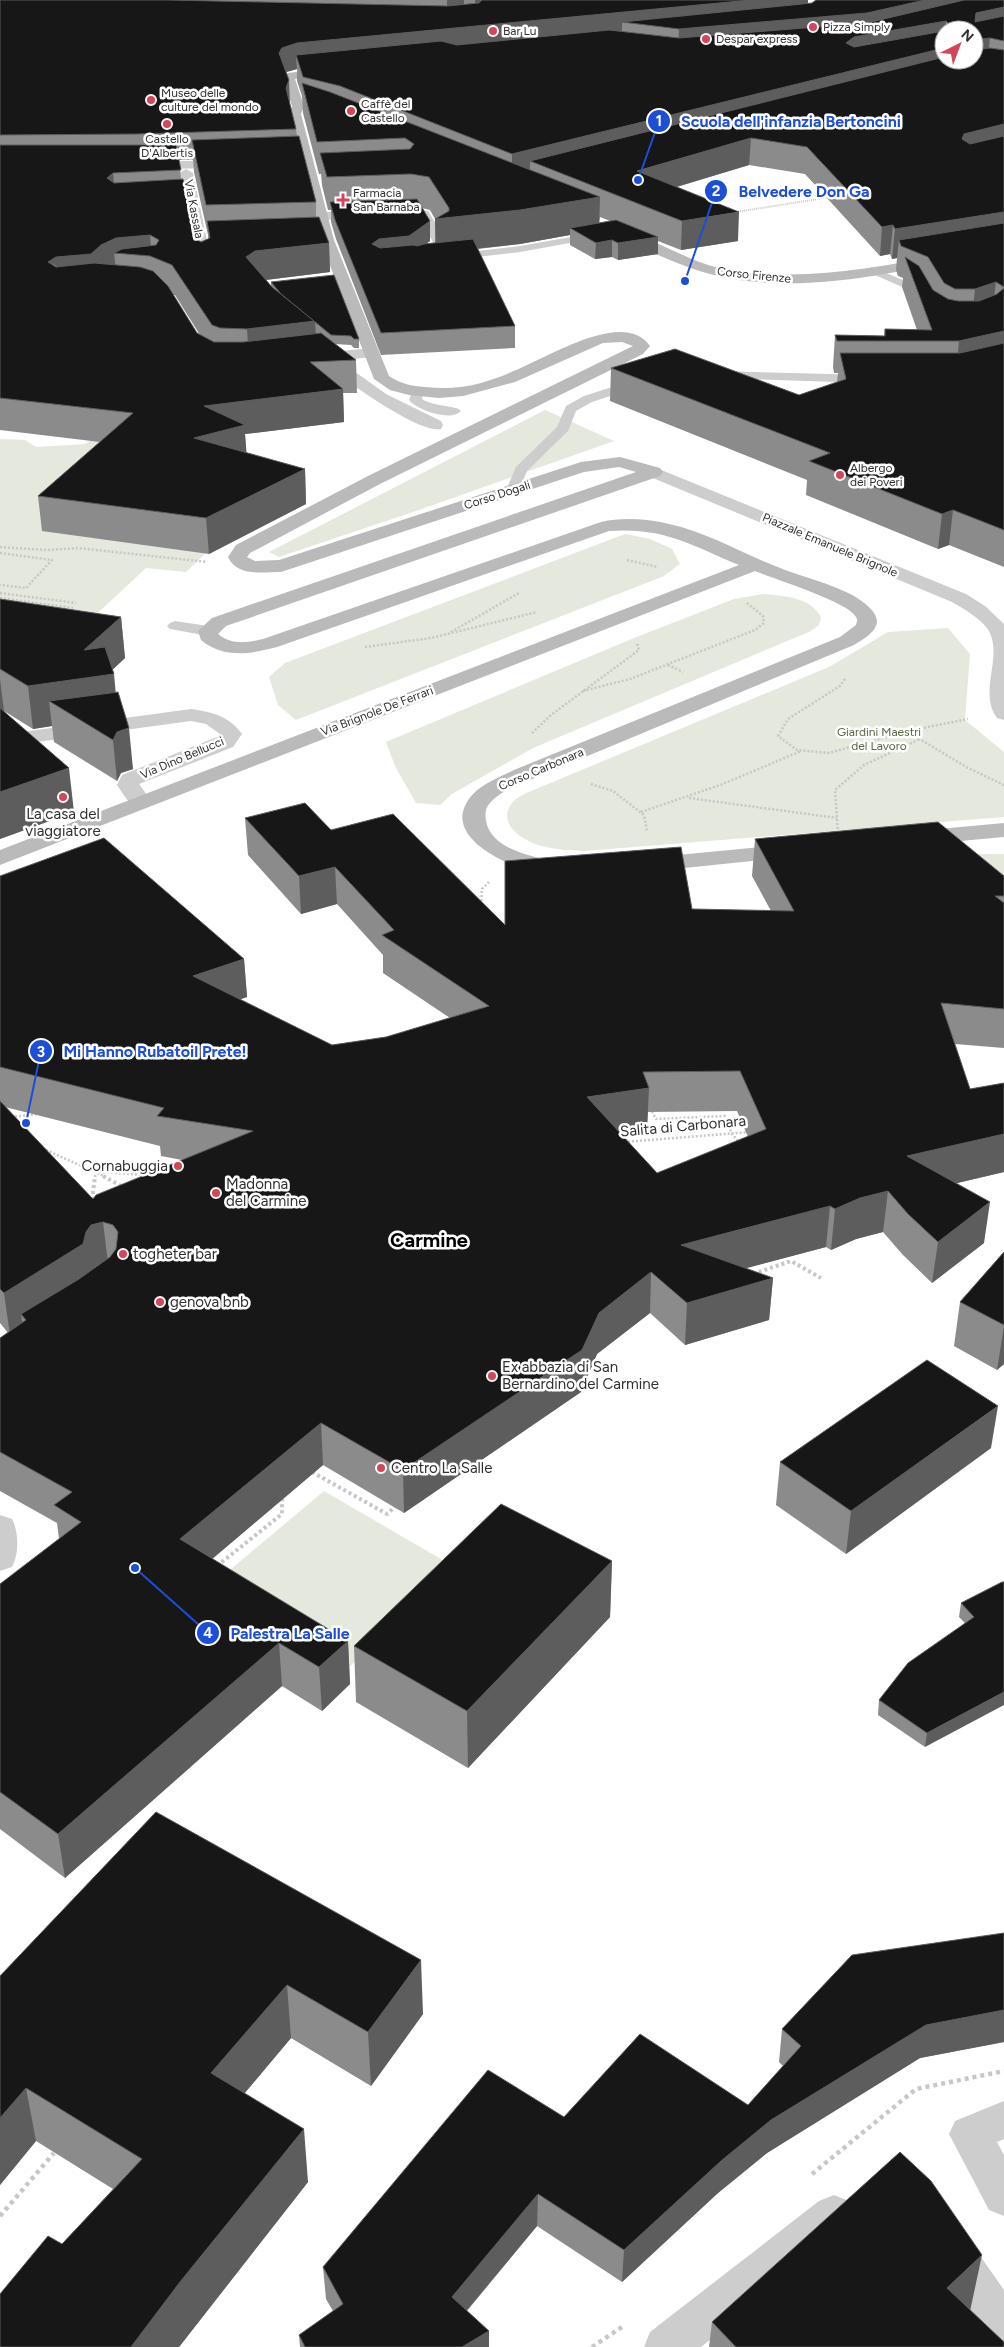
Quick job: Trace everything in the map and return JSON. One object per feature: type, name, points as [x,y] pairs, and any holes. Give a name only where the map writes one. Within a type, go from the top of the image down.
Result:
[{"type":"street","points":[[238,557],[243,549],[374,480],[637,352],[642,346],[636,340],[622,337],[599,339],[498,384],[467,391],[417,392],[389,385],[380,376],[327,240],[318,180],[302,162],[295,114],[303,108],[288,77],[345,69]]},
{"type":"street","points":[[130,166],[239,164]]},
{"type":"street","name":"Via Kassala","points":[[186,173],[188,203],[202,253],[250,244]]},
{"type":"street","points":[[322,216],[411,212],[423,214],[440,243],[418,256],[412,262]]},
{"type":"street","name":"Corso Firenze","points":[[591,221],[708,269],[733,275],[795,279],[872,270],[1004,246]]},
{"type":"street","points":[[308,241],[327,240]]},
{"type":"street","points":[[323,279],[342,277]]},
{"type":"street","points":[[300,361],[323,352],[370,351]]},
{"type":"street","points":[[323,352],[380,397],[435,425]]},
{"type":"street","name":"Corso Dogali","points":[[238,557],[239,561],[252,566],[281,566],[581,467],[610,463],[631,464],[654,472]]},
{"type":"street","points":[[654,472],[219,622],[208,631],[208,636],[212,641],[231,647],[256,647],[291,638],[607,526],[643,523],[661,526],[755,565]]},
{"type":"street","name":"Piazzale Emanuele Brignole","points":[[654,472],[959,598],[978,610],[998,630],[1004,654]]},
{"type":"street","name":"Via Brignole De Ferrari","points":[[0,858],[755,565]]},
{"type":"street","name":"Corso Carbonara","points":[[573,870],[536,865],[516,859],[500,851],[478,830],[474,819],[474,809],[488,793],[541,767],[810,657],[863,632],[868,624],[866,615],[858,607],[845,600],[755,565]]},
{"type":"street","points":[[1004,654],[998,688],[1004,713]]},
{"type":"street","name":"Via Dino Bellucci","points":[[0,741],[191,715],[215,720],[228,729],[231,734],[225,742],[130,780],[129,789],[141,802]]},
{"type":"street","points":[[898,840],[1004,830]]},
{"type":"street","points":[[634,866],[839,846]]},
{"type":"street","points":[[0,1527],[0,1558]]},
{"type":"street","points":[[1004,2120],[970,2134],[1004,2196]]},
{"type":"street","points":[[666,2347],[865,2191]]},
{"type":"street","points":[[933,2223],[1004,2327]]},
{"type":"lane","points":[[412,262],[520,249],[616,232]]},
{"type":"lane","name":"Corso Firenze","points":[[872,270],[920,290],[932,312]]},
{"type":"lane","points":[[708,375],[876,379]]},
{"type":"lane","points":[[513,490],[521,470],[563,428],[572,409],[588,399],[652,377]]},
{"type":"lane","points":[[435,425],[462,407],[466,402],[467,391]]},
{"type":"lane","points":[[417,392],[415,400],[424,407],[433,410],[455,411]]},
{"type":"lane","points":[[175,626],[208,631]]},
{"type":"path","points":[[734,213],[836,196]]},
{"type":"path","points":[[0,547],[47,550],[78,548],[204,563],[238,557]]},
{"type":"path","points":[[0,553],[52,560],[26,588],[0,584]]},
{"type":"path","points":[[580,692],[630,679],[668,665],[755,630],[764,623],[765,618],[762,612],[748,604],[652,565],[621,559]]},
{"type":"path","points":[[447,634],[527,589]]},
{"type":"path","points":[[0,594],[76,603]]},
{"type":"path","points":[[0,598],[73,608]]},
{"type":"path","points":[[291,638],[308,646],[347,649],[447,634],[545,610],[572,612],[606,623],[634,638],[639,650],[550,715],[529,736],[519,755],[541,767],[613,791],[644,814],[647,831],[634,866]]},
{"type":"path","points":[[810,657],[848,676],[840,686],[788,719],[778,736],[797,750],[829,753],[908,731],[1004,713]]},
{"type":"path","points":[[908,731],[968,768],[1004,786]]},
{"type":"path","points":[[839,846],[834,790],[864,765],[920,739]]},
{"type":"path","points":[[641,812],[688,798],[740,779],[803,750]]},
{"type":"path","points":[[688,798],[837,818]]},
{"type":"path","points":[[481,909],[482,889],[516,859]]},
{"type":"path","points":[[648,1104],[656,1119],[725,1116],[732,1134],[744,1147]]},
{"type":"path","points":[[9,1118],[47,1112]]},
{"type":"path","name":"Salita di Carbonara","points":[[619,1142],[655,1137],[752,1132]]},
{"type":"path","points":[[39,1147],[96,1172],[122,1186]]},
{"type":"path","points":[[96,1172],[154,1176]]},
{"type":"path","points":[[94,1203],[90,1195],[96,1172]]},
{"type":"path","points":[[749,1275],[791,1261],[820,1278]]},
{"type":"path","points":[[306,1477],[312,1472],[387,1514],[395,1507]]},
{"type":"path","points":[[209,1569],[216,1567],[282,1514],[281,1498],[287,1493]]},
{"type":"path","points":[[0,2216],[54,2153]]},
{"type":"green space","points":[[545,410],[614,441],[279,557],[269,552]]},
{"type":"green space","points":[[96,437],[207,552],[186,572],[146,568],[88,622],[0,611],[0,439],[25,440],[36,447],[85,444]]},
{"type":"green space","points":[[625,534],[650,539],[672,549],[680,564],[664,576],[296,720],[278,705],[269,677],[285,663]]},
{"type":"green space","points":[[764,594],[788,597],[804,602],[817,611],[821,618],[819,625],[811,631],[533,748],[452,794],[440,805],[416,803],[395,766],[386,742],[634,638],[734,599]]},
{"type":"green space","name":"Giardini Maestri del Lavoro","points":[[948,628],[970,654],[965,720],[1004,752],[1004,817],[585,851],[563,850],[536,844],[516,832],[508,820],[507,813],[510,806],[515,800],[525,794],[829,667],[888,632]]},
{"type":"green space","points":[[944,854],[1004,854],[1004,908]]},
{"type":"green space","points":[[324,1491],[458,1569],[347,1669],[212,1585]]},
{"type":"building","points":[[0,0],[169,0],[447,6],[479,3],[482,0],[751,0],[297,43],[282,48],[279,53],[289,80],[286,88],[296,129],[137,134],[0,135]]},
{"type":"building","points":[[816,0],[925,0],[867,13],[679,29],[622,22],[812,3]]},
{"type":"building","points":[[964,0],[1004,0],[1004,7],[976,13],[975,20],[934,20],[934,23],[854,37],[846,43],[854,47],[934,33],[934,50],[512,154],[340,86],[303,77],[296,55],[441,41],[457,45],[609,30],[679,38],[867,23]]},
{"type":"building","points":[[1004,16],[1004,41],[984,39],[984,20]]},
{"type":"building","points":[[984,49],[1004,50],[1004,124],[964,134],[962,139],[970,144],[1004,136],[1004,212],[895,229],[893,225],[882,227],[807,147],[751,138],[637,171],[739,212],[682,221],[530,161],[934,60],[934,70],[984,70]]},
{"type":"building","points":[[302,83],[330,92],[600,197],[520,210],[435,219],[449,211],[449,208],[429,177],[411,174],[327,177],[320,153],[410,149],[414,144],[405,138],[317,142]]},
{"type":"building","points":[[299,136],[316,202],[206,205],[192,140]]},
{"type":"building","points":[[0,145],[176,145],[181,170],[113,173],[107,178],[114,183],[183,179],[194,238],[201,242],[210,238],[207,221],[319,217],[329,243],[255,251],[246,257],[272,287],[315,321],[247,329],[220,328],[212,325],[172,265],[150,256],[114,253],[122,249],[156,245],[159,240],[150,235],[116,238],[101,245],[91,254],[56,257],[48,262],[56,267],[94,263],[140,267],[153,271],[168,286],[197,333],[214,342],[243,342],[321,333],[356,360],[310,362],[343,389],[204,406],[245,425],[194,438],[305,469],[206,518],[38,496],[133,413],[0,398]]},
{"type":"building","points":[[417,199],[430,221],[409,236],[379,239],[372,244],[380,248],[417,246],[473,239],[515,326],[381,333],[335,220],[330,202]]},
{"type":"building","points":[[616,220],[658,237],[618,243],[612,240],[596,243],[570,228]]},
{"type":"building","points":[[1004,223],[1004,287],[996,282],[975,289],[955,289],[944,283],[928,257],[901,246],[899,240]]},
{"type":"building","points":[[905,257],[919,266],[933,290],[948,299],[979,301],[997,294],[1004,288],[1004,331],[959,341],[837,341],[835,335],[885,336],[885,329],[932,330]]},
{"type":"building","points":[[334,275],[359,339],[354,339],[351,336],[331,335],[281,294],[271,282]]},
{"type":"building","points":[[1004,343],[1004,530],[953,510],[942,514],[809,461],[830,453],[611,368],[675,349],[799,395],[846,379],[840,353],[960,353]]},
{"type":"building","points":[[0,599],[121,617],[84,650],[105,647],[114,674],[28,686],[0,669]]},
{"type":"building","points":[[118,692],[129,728],[117,732],[113,740],[49,701]]},
{"type":"building","points":[[0,708],[69,768],[0,792]]},
{"type":"building","points":[[305,803],[331,830],[393,814],[505,925],[505,861],[681,847],[692,909],[794,911],[755,839],[938,822],[1004,876],[1004,896],[995,896],[1004,903],[1004,1009],[941,1003],[970,1089],[1004,1083],[1004,1134],[907,1156],[990,1202],[938,1242],[908,1214],[888,1191],[860,1198],[835,1209],[830,1206],[681,1245],[773,1278],[687,1303],[651,1272],[599,1313],[582,1350],[403,1470],[321,1423],[180,1539],[348,1641],[319,1667],[279,1643],[58,1834],[0,1792],[0,1584],[81,1522],[54,1505],[72,1492],[0,1452],[0,1338],[26,1320],[21,1314],[79,1279],[110,1257],[116,1249],[118,1232],[113,1225],[103,1222],[91,1225],[86,1232],[83,1244],[4,1293],[0,1289],[0,1101],[93,1199],[96,1195],[253,1131],[157,1116],[164,1108],[0,1067],[0,876],[104,838],[244,959],[193,976],[332,1045],[386,1037],[489,1006],[382,935],[394,930],[335,867],[299,876],[245,818]],"holes":[[[740,1071],[766,1129],[657,1173],[587,1097],[649,1088],[643,1072]]]},
{"type":"building","points":[[1004,1252],[1004,1325],[960,1302]]},
{"type":"building","points":[[927,1360],[998,1406],[851,1511],[780,1462]]},
{"type":"building","points":[[501,1504],[612,1561],[467,1711],[354,1646]]},
{"type":"building","points":[[1004,1582],[1004,1692],[927,1733],[879,1700],[908,1663],[974,1617],[961,1603]]},
{"type":"building","points":[[156,1812],[421,1960],[368,2032],[287,1985],[211,2073],[304,2129],[180,2282],[131,2347],[0,2347],[0,2294],[48,2236],[62,2244],[142,2159],[26,2088],[0,2118],[0,1976]]},
{"type":"building","points":[[1004,1933],[1004,2010],[926,2025],[771,2120],[721,2161],[624,2250],[538,2194],[452,2297],[489,2331],[462,2347],[305,2347],[299,2335],[343,2304],[323,2267],[488,2070],[564,2117],[640,2034],[748,2105],[801,2046],[782,2029],[852,1955]]},
{"type":"building","points":[[900,2152],[931,2181],[982,2255],[947,2288],[1004,2342],[1004,2347],[736,2347],[712,2322]]},
{"type":"place","name":"Pizza Simply","points":[[813,27]]},
{"type":"place","name":"Bar Lu","points":[[493,31]]},
{"type":"place","name":"Despar express","points":[[706,39]]},
{"type":"place","name":"Museo delle culture del mondo","points":[[151,100]]},
{"type":"place","name":"Caffè del Castello","points":[[351,111]]},
{"type":"place","name":"Castello D'Albertis","points":[[167,124]]},
{"type":"place","name":"Scuola dell'infanzia Bertoncini","points":[[638,180]]},
{"type":"place","name":"Farmacia San Barnaba","points":[[343,200]]},
{"type":"place","name":"Belvedere Don Ga","points":[[685,281]]},
{"type":"place","name":"Albergo dei Poveri","points":[[840,475]]},
{"type":"place","name":"La casa del viaggiatore","points":[[63,797]]},
{"type":"place","name":"Mi Hanno Rubatoil Prete!","points":[[26,1123]]},
{"type":"place","name":"Cornabuggia","points":[[178,1166]]},
{"type":"place","name":"Madonna del Carmine","points":[[216,1193]]},
{"type":"place","name":"togheter bar","points":[[123,1254]]},
{"type":"place","name":"genova bnb","points":[[160,1302]]},
{"type":"place","name":"Ex abbazia di San Bernardino del Carmine","points":[[492,1376]]},
{"type":"place","name":"Centro La Salle","points":[[381,1468]]},
{"type":"place","name":"Palestra La Salle","points":[[135,1568]]},
{"type":"district","name":"Carmine","points":[[429,1240]]}]
